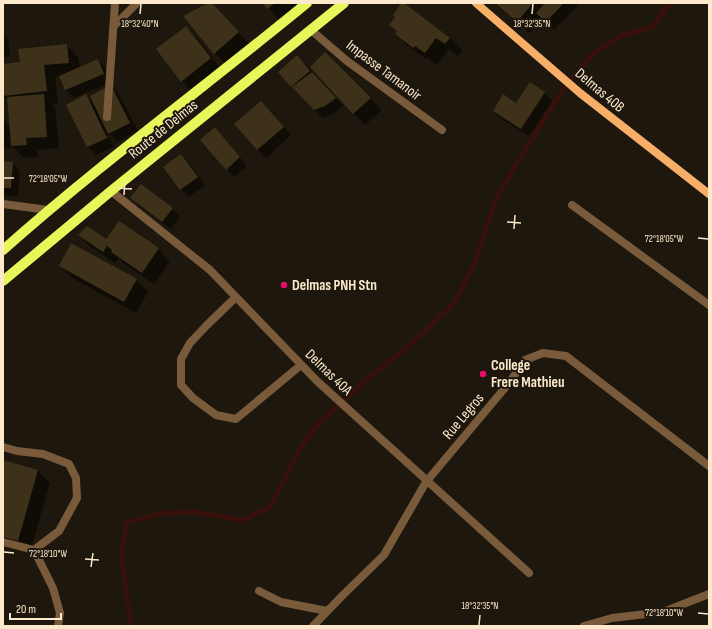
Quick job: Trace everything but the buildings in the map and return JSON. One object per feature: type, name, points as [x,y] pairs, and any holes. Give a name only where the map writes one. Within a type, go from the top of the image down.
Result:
[{"type":"main road","name":"Route de Delmas","points":[[3,250],[48,210],[258,44],[307,3]]},
{"type":"main road","name":"Route de Delmas","points":[[3,281],[112,190],[344,3]]},
{"type":"street","points":[[107,117],[115,3]]},
{"type":"street","points":[[114,26],[137,3]]},
{"type":"street","name":"Delmas 40B","points":[[476,3],[580,93],[709,194]]},
{"type":"street","name":"Impasse Tamanoir","points":[[311,30],[347,62],[442,130]]},
{"type":"street","name":"Delmas 40A","points":[[112,190],[210,270],[317,381],[426,482],[529,573]]},
{"type":"street","points":[[3,204],[48,210]]},
{"type":"street","points":[[572,205],[709,305]]},
{"type":"street","points":[[236,297],[190,343],[181,359],[181,385],[192,398],[216,415],[236,419],[301,365]]},
{"type":"street","name":"Rue Legros","points":[[313,626],[384,555],[426,482],[509,383],[525,360],[543,353],[566,356],[709,466]]},
{"type":"street","points":[[3,447],[17,451],[43,454],[70,464],[76,478],[77,498],[58,531],[34,550]]},
{"type":"street","points":[[3,542],[34,550],[53,588],[60,614],[58,626]]},
{"type":"street","points":[[259,591],[281,602],[327,611]]},
{"type":"street","points":[[584,626],[612,618],[663,612],[709,594]]},
{"type":"waterway","points":[[131,626],[121,552],[127,522],[163,513],[194,512],[243,520],[270,507],[300,449],[318,424],[367,379],[409,346],[454,303],[474,265],[496,199],[566,85],[594,53],[623,35],[653,27],[669,3]]},
{"type":"place","name":"Delmas PNH Stn","points":[[284,285]]},
{"type":"place","name":"College Frere Mathieu","points":[[483,374]]}]
